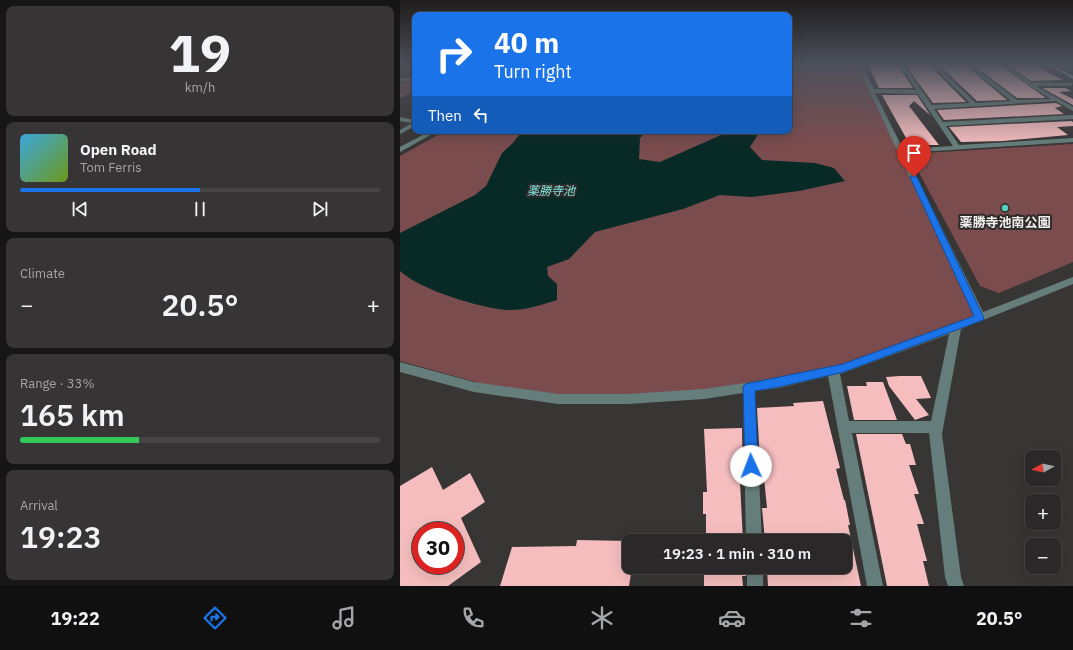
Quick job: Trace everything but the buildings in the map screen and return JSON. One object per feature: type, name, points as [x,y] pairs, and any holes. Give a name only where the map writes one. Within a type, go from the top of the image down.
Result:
[{"type":"street","points":[[873,91],[980,318]]},
{"type":"street","points":[[889,91],[920,92],[957,146]]},
{"type":"street","points":[[961,91],[974,104]]},
{"type":"street","points":[[1002,91],[1016,102]]},
{"type":"street","points":[[1041,91],[1073,109]]},
{"type":"street","points":[[931,107],[1055,100]]},
{"type":"street","points":[[943,124],[1073,117]]},
{"type":"street","points":[[400,120],[412,122]]},
{"type":"street","points":[[400,132],[412,125]]},
{"type":"street","points":[[400,150],[429,134]]},
{"type":"street","points":[[902,151],[957,146],[1073,140]]},
{"type":"street","points":[[400,367],[474,387],[558,398],[635,398],[704,394],[779,383],[833,370],[980,318],[1073,280]]},
{"type":"street","points":[[956,327],[934,434],[953,577],[956,586]]},
{"type":"street","points":[[833,370],[875,586]]},
{"type":"street","points":[[749,387],[754,534]]},
{"type":"street","points":[[844,427],[936,427]]},
{"type":"street","points":[[755,574],[755,586]]},
{"type":"shaded area","points":[[400,91],[412,91],[412,92],[400,98]]},
{"type":"shaded area","points":[[792,91],[873,91],[980,317],[848,366],[710,392],[566,396],[483,384],[400,361],[400,156],[440,134],[792,134]]},
{"type":"shaded area","name":"薬勝寺池南公園","points":[[1073,144],[1073,262],[999,293],[980,286],[909,154]]},
{"type":"water","name":"薬勝寺池","points":[[520,134],[643,134],[640,138],[639,159],[660,162],[723,134],[758,134],[750,147],[762,160],[815,163],[834,168],[845,181],[799,191],[751,197],[720,195],[683,209],[595,232],[569,259],[547,267],[548,276],[557,284],[557,300],[525,309],[506,310],[465,301],[421,285],[400,271],[400,233],[475,195],[486,186],[502,153],[513,143]]},
{"type":"place","name":"薬勝寺池南公園","points":[[1005,208]]},
{"type":"route","points":[[751,466],[749,387],[779,383],[844,368],[980,318],[914,177]]}]
